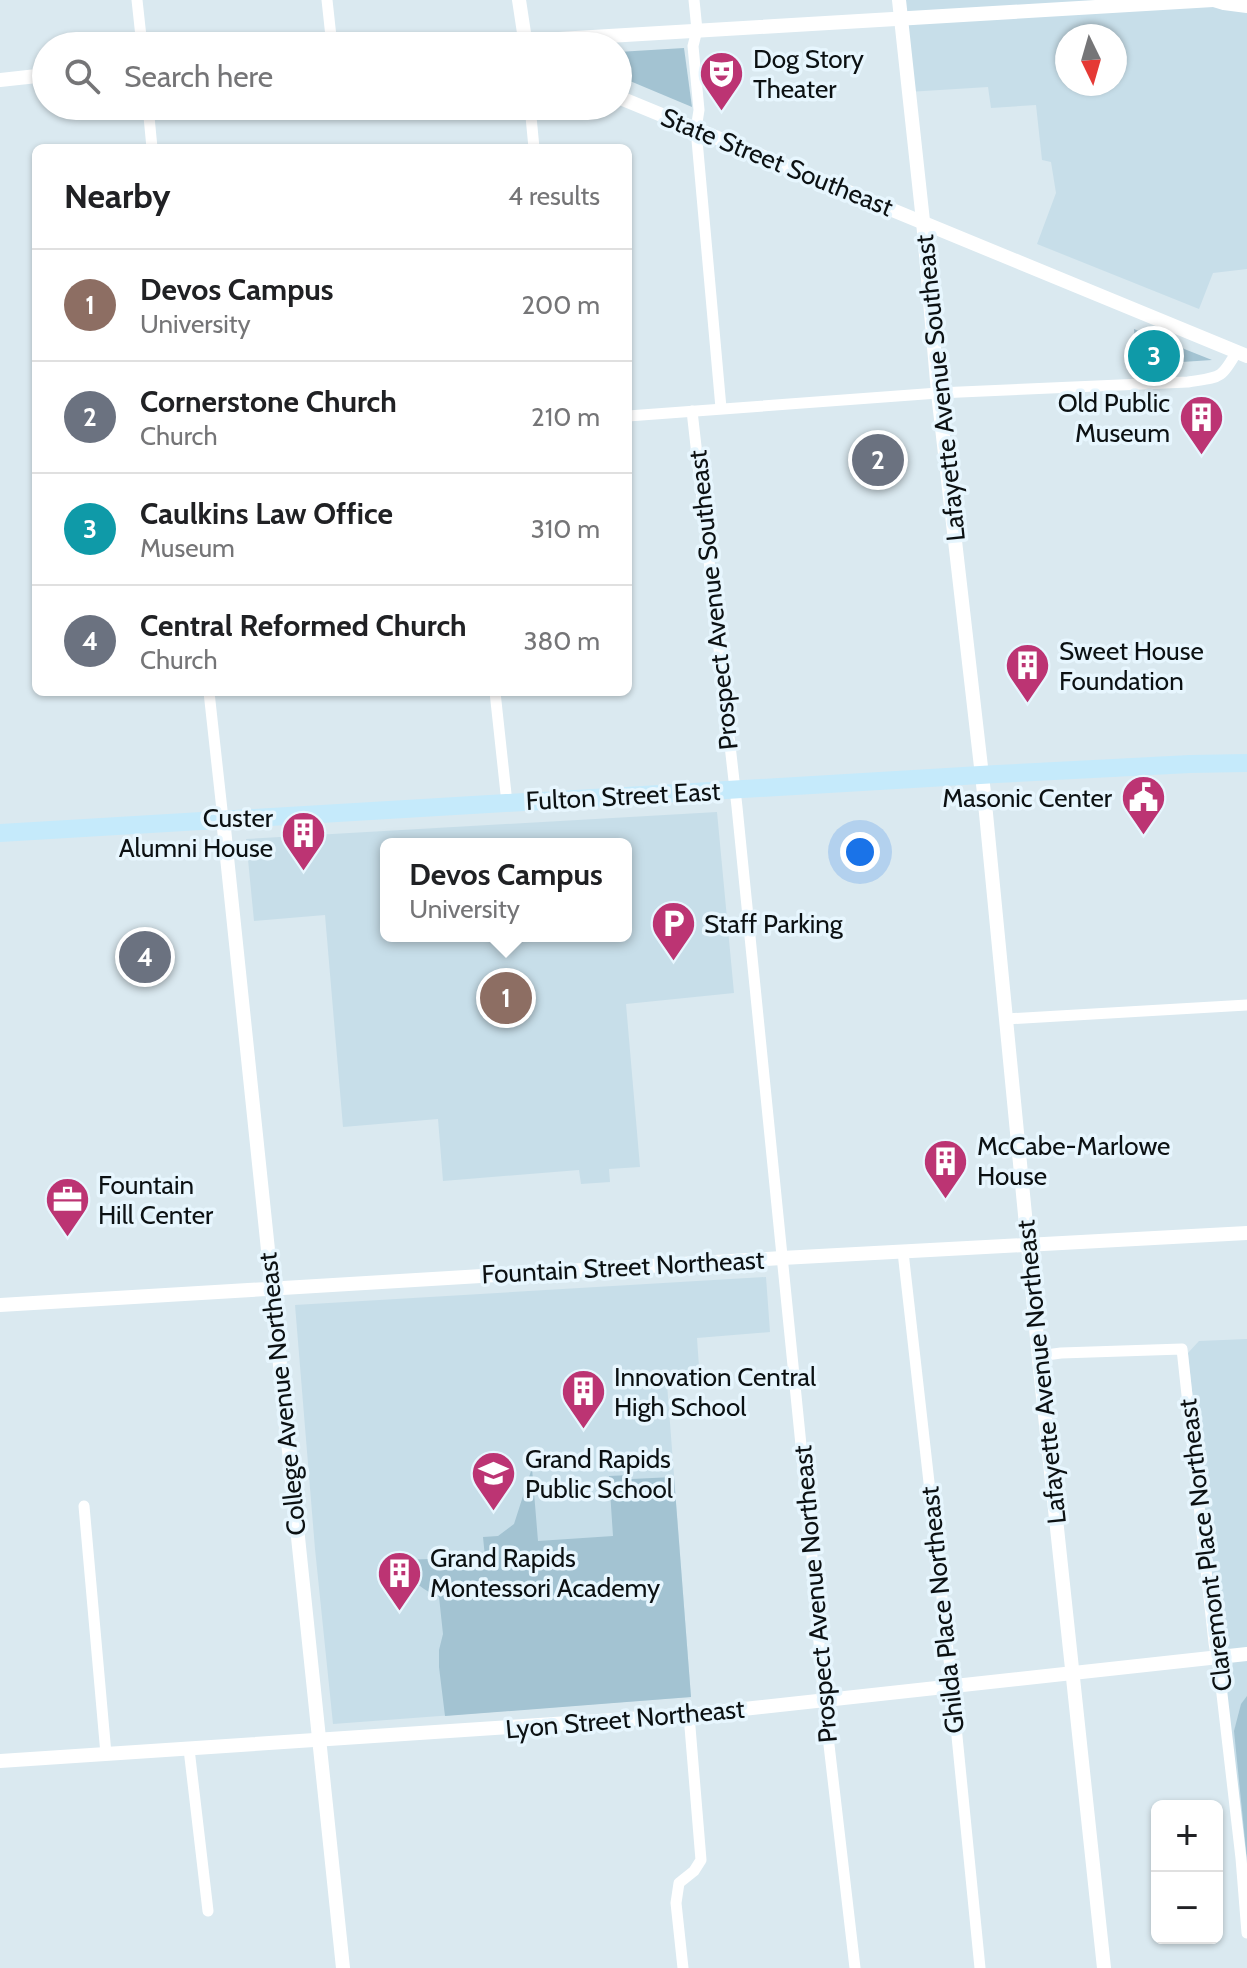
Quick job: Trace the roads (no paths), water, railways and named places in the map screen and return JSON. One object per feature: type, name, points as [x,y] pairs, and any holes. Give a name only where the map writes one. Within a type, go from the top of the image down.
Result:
[{"type":"main road","name":"Fulton Street East","points":[[0,833],[982,775],[1247,763]]},
{"type":"street","points":[[137,0],[140,32]]},
{"type":"street","points":[[327,0],[330,32]]},
{"type":"street","points":[[519,0],[523,32]]},
{"type":"street","points":[[694,0],[697,30],[693,46],[699,110],[696,129],[721,408]]},
{"type":"street","name":"Lafayette Avenue Southeast","points":[[899,0],[938,393],[982,775]]},
{"type":"street","points":[[632,35],[1214,0],[1247,6]]},
{"type":"street","points":[[0,80],[32,77]]},
{"type":"street","name":"State Street Southeast","points":[[632,103],[1242,354]]},
{"type":"street","points":[[149,120],[152,144]]},
{"type":"street","points":[[531,120],[534,144]]},
{"type":"street","points":[[632,416],[938,393],[1188,382],[1219,378],[1242,354]]},
{"type":"street","name":"Prospect Avenue Southeast","points":[[692,411],[734,790]]},
{"type":"street","points":[[209,696],[223,819]]},
{"type":"street","points":[[495,696],[507,803]]},
{"type":"street","name":"Lafayette Avenue Northeast","points":[[982,775],[1039,1356],[1104,1968]]},
{"type":"street","name":"Prospect Avenue Northeast","points":[[734,790],[811,1545],[824,1702],[855,1968]]},
{"type":"street","name":"College Avenue Northeast","points":[[223,819],[343,1968]]},
{"type":"street","points":[[1006,1019],[1247,1005]]},
{"type":"street","name":"Fountain Street Northeast","points":[[0,1305],[1247,1233]]},
{"type":"street","name":"Ghilda Place Northeast","points":[[903,1252],[980,1968]]},
{"type":"street","name":"Claremont Place Northeast","points":[[1039,1356],[1182,1349],[1247,1933]]},
{"type":"street","points":[[84,1506],[106,1754]]},
{"type":"street","name":"Lyon Street Northeast","points":[[0,1761],[689,1715],[1247,1654]]},
{"type":"street","points":[[683,1968],[676,1903],[679,1883],[694,1871],[701,1860],[689,1715]]},
{"type":"street","points":[[189,1749],[208,1911]]},
{"type":"place","name":"Dog Story Theater","points":[[722,113]]},
{"type":"place","name":"Caulkins Law Office","points":[[1154,356]]},
{"type":"place","name":"Old Public Museum","points":[[1201,457]]},
{"type":"place","name":"Cornerstone Church","points":[[878,460]]},
{"type":"place","name":"Sweet House Foundation","points":[[1028,705]]},
{"type":"place","name":"Masonic Center","points":[[1143,837]]},
{"type":"place","name":"Custer Alumni House","points":[[304,872]]},
{"type":"place","name":"Central Reformed Church","points":[[145,957]]},
{"type":"place","name":"Staff Parking","points":[[673,963]]},
{"type":"place","name":"Devos Campus","points":[[506,998]]},
{"type":"place","name":"McCabe-Marlowe House","points":[[946,1200]]},
{"type":"place","name":"Fountain Hill Center","points":[[67,1239]]},
{"type":"place","name":"Innovation Central High School","points":[[583,1431]]},
{"type":"place","name":"Grand Rapids Public School","points":[[494,1513]]},
{"type":"place","name":"Grand Rapids Montessori Academy","points":[[399,1612]]}]
